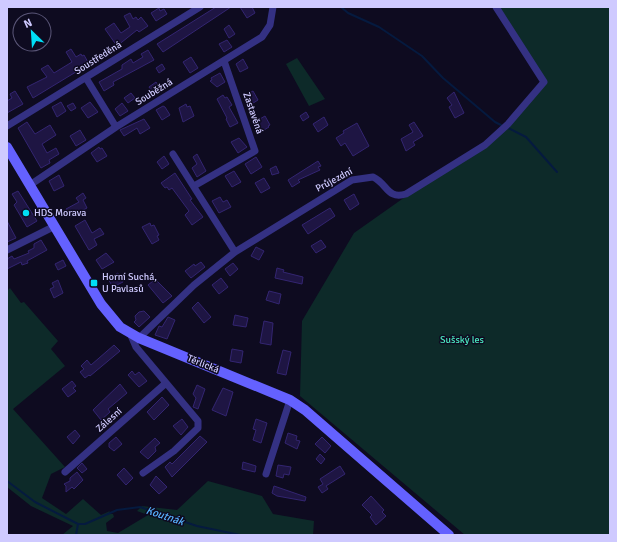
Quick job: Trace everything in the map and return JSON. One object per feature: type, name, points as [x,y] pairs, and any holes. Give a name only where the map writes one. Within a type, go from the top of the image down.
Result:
[{"type":"main road","name":"Těrlická","points":[[7,149],[101,304],[120,327],[135,335],[290,400],[305,410],[449,535]]},
{"type":"street","name":"Soustředěná","points":[[7,126],[200,7]]},
{"type":"street","name":"Souběžná","points":[[30,185],[116,127],[262,37],[270,25],[273,7]]},
{"type":"street","name":"Průjezdní","points":[[135,335],[235,252],[352,180],[373,177],[381,182],[393,194],[400,196],[406,194],[485,145],[508,124],[544,82],[496,7]]},
{"type":"street","name":"Zastavěná","points":[[194,186],[255,151],[224,61]]},
{"type":"street","points":[[86,78],[116,127]]},
{"type":"street","points":[[173,154],[235,252]]},
{"type":"street","points":[[7,250],[55,226]]},
{"type":"street","points":[[135,335],[136,347],[198,421],[198,428],[174,451],[143,473]]},
{"type":"street","name":"Zálesní","points":[[65,472],[166,383]]},
{"type":"street","points":[[266,474],[290,400]]},
{"type":"green space","name":"Sušský les","points":[[499,7],[610,7],[610,535],[465,535],[300,396],[302,321],[354,233],[439,173],[485,145],[544,82]]},
{"type":"green space","points":[[297,58],[325,99],[309,106],[286,64]]},
{"type":"green space","points":[[10,288],[21,303],[24,302],[58,341],[51,349],[65,366],[13,409],[65,467],[51,474],[42,498],[66,514],[83,499],[101,515],[110,511],[108,514],[113,514],[114,517],[106,523],[107,531],[118,533],[148,515],[137,511],[142,506],[177,510],[208,481],[262,496],[273,514],[314,521],[313,535],[62,535],[73,526],[31,506],[7,487],[7,291]]},
{"type":"building","points":[[216,7],[231,7],[163,52],[157,44]]},
{"type":"building","points":[[240,7],[252,7],[255,13],[247,18]]},
{"type":"building","points":[[159,8],[160,11],[164,9],[167,14],[156,21],[151,13]]},
{"type":"building","points":[[130,13],[133,19],[136,17],[138,20],[141,17],[148,26],[139,32],[137,30],[117,46],[105,29],[114,23],[121,33],[130,27],[124,16]]},
{"type":"building","points":[[229,25],[235,34],[229,38],[224,29]]},
{"type":"building","points":[[227,40],[232,47],[224,52],[219,44]]},
{"type":"building","points":[[71,49],[76,57],[81,54],[82,56],[84,55],[89,64],[33,98],[27,87],[47,77],[41,69],[48,65],[54,73],[72,62],[66,52]]},
{"type":"building","points":[[148,50],[154,60],[113,82],[114,85],[104,91],[99,82],[122,69],[122,65],[131,59],[133,63],[143,57],[141,54]]},
{"type":"building","points":[[191,57],[198,68],[190,73],[183,62]]},
{"type":"building","points":[[243,59],[248,68],[240,72],[236,64]]},
{"type":"building","points":[[162,64],[165,69],[159,73],[156,68]]},
{"type":"building","points":[[220,73],[225,82],[217,87],[210,81],[212,80],[211,78]]},
{"type":"building","points":[[156,82],[161,90],[154,95],[149,87]]},
{"type":"building","points":[[15,91],[23,104],[7,113],[7,101],[12,98],[10,94]]},
{"type":"building","points":[[253,91],[258,100],[250,105],[244,96]]},
{"type":"building","points":[[454,92],[464,113],[455,118],[449,107],[452,105],[447,98]]},
{"type":"building","points":[[131,93],[135,98],[128,103],[124,98]]},
{"type":"building","points":[[223,95],[225,98],[227,97],[232,105],[229,107],[238,123],[230,127],[217,99]]},
{"type":"building","points":[[61,102],[66,111],[57,117],[52,107]]},
{"type":"building","points":[[90,102],[98,112],[88,118],[81,108]]},
{"type":"building","points":[[73,103],[76,108],[71,111],[67,106]]},
{"type":"building","points":[[122,103],[128,111],[120,116],[115,109]]},
{"type":"building","points":[[186,104],[187,107],[190,106],[194,116],[183,122],[179,108]]},
{"type":"building","points":[[163,106],[170,115],[162,120],[156,110]]},
{"type":"building","points":[[306,112],[309,117],[303,121],[300,116]]},
{"type":"building","points":[[265,116],[270,125],[259,133],[253,123]]},
{"type":"building","points":[[324,117],[328,125],[318,132],[313,124]]},
{"type":"building","points":[[144,119],[150,128],[140,134],[137,128],[124,136],[120,130]]},
{"type":"building","points":[[27,122],[35,134],[50,125],[56,135],[42,144],[47,153],[56,148],[59,154],[49,160],[50,163],[41,168],[18,128]]},
{"type":"building","points":[[414,122],[423,136],[413,142],[415,145],[406,151],[401,139],[413,132],[409,125]]},
{"type":"building","points":[[357,123],[369,146],[353,156],[345,143],[341,146],[336,138],[344,133],[343,131]]},
{"type":"building","points":[[80,130],[86,140],[76,146],[70,136]]},
{"type":"building","points":[[239,138],[247,147],[238,153],[231,142]]},
{"type":"building","points":[[99,147],[100,149],[102,148],[107,156],[97,162],[91,153]]},
{"type":"building","points":[[197,154],[206,171],[197,177],[192,168],[197,164],[193,157]]},
{"type":"building","points":[[164,156],[169,164],[162,169],[157,162]]},
{"type":"building","points":[[256,157],[262,167],[251,174],[245,164]]},
{"type":"building","points":[[318,161],[321,166],[318,167],[320,170],[298,180],[300,182],[292,187],[288,180]]},
{"type":"building","points":[[276,166],[279,173],[272,175],[270,169]]},
{"type":"building","points":[[234,171],[241,182],[232,187],[225,176]]},
{"type":"building","points":[[175,173],[192,199],[190,200],[203,217],[192,225],[185,215],[189,211],[172,188],[169,190],[161,183]]},
{"type":"building","points":[[59,175],[64,186],[54,191],[49,181]]},
{"type":"building","points":[[264,178],[270,188],[261,193],[255,183]]},
{"type":"building","points":[[18,191],[37,221],[27,227],[14,205],[17,202],[12,194]]},
{"type":"building","points":[[83,193],[86,198],[83,200],[87,208],[70,217],[66,209],[79,202],[76,198]]},
{"type":"building","points":[[354,194],[359,204],[350,210],[344,200]]},
{"type":"building","points":[[220,197],[223,202],[227,200],[231,207],[219,213],[212,201]]},
{"type":"building","points":[[330,208],[335,216],[308,234],[302,225]]},
{"type":"building","points":[[85,220],[92,233],[100,228],[104,234],[94,239],[97,245],[89,250],[75,226]]},
{"type":"building","points":[[7,221],[16,238],[7,242]]},
{"type":"building","points":[[150,223],[151,226],[154,225],[159,235],[157,236],[159,240],[152,244],[142,227]]},
{"type":"building","points":[[41,240],[47,250],[27,261],[28,263],[22,265],[21,262],[7,269],[7,259],[12,256],[14,259],[29,253],[28,251],[34,248],[34,244]]},
{"type":"building","points":[[321,240],[326,247],[316,253],[311,246]]},
{"type":"building","points":[[256,247],[264,251],[259,260],[251,256]]},
{"type":"building","points":[[106,253],[114,262],[102,269],[96,260]]},
{"type":"building","points":[[63,260],[66,266],[58,270],[55,264]]},
{"type":"building","points":[[201,262],[205,267],[191,278],[185,271],[194,264],[195,266]]},
{"type":"building","points":[[233,263],[238,269],[230,276],[225,269]]},
{"type":"building","points":[[277,268],[284,270],[283,272],[303,277],[302,284],[275,278]]},
{"type":"building","points":[[118,273],[123,282],[113,287],[108,279]]},
{"type":"building","points":[[221,278],[228,287],[219,294],[212,285]]},
{"type":"building","points":[[58,280],[63,293],[54,298],[50,289],[54,287],[52,283]]},
{"type":"building","points":[[153,281],[155,283],[157,281],[172,296],[163,303],[148,285]]},
{"type":"building","points":[[269,291],[281,294],[279,304],[266,300]]},
{"type":"building","points":[[198,302],[211,317],[204,323],[192,308]]},
{"type":"building","points":[[144,311],[150,317],[139,327],[134,322],[136,320],[135,316],[139,312]]},
{"type":"building","points":[[235,315],[248,318],[246,327],[233,325]]},
{"type":"building","points":[[168,317],[175,320],[167,339],[155,335],[159,326],[162,327]]},
{"type":"building","points":[[264,321],[273,323],[271,345],[260,343]]},
{"type":"building","points":[[114,345],[120,351],[90,376],[89,375],[85,378],[80,372],[84,369],[81,366],[87,360],[91,365]]},
{"type":"building","points":[[232,349],[243,351],[241,363],[230,361]]},
{"type":"building","points":[[283,350],[291,352],[286,375],[277,373]]},
{"type":"building","points":[[132,371],[135,375],[139,372],[147,381],[139,387],[128,375]]},
{"type":"building","points":[[72,381],[76,386],[73,388],[76,391],[68,397],[62,389]]},
{"type":"building","points":[[120,384],[127,393],[108,409],[110,412],[101,420],[93,410]]},
{"type":"building","points":[[197,385],[205,389],[198,409],[193,407],[196,398],[193,394]]},
{"type":"building","points":[[223,388],[233,392],[226,416],[212,410]]},
{"type":"building","points":[[162,397],[169,405],[154,420],[147,412]]},
{"type":"building","points":[[182,419],[188,427],[181,435],[173,426]]},
{"type":"building","points":[[256,419],[267,423],[261,443],[253,440],[256,430],[253,429]]},
{"type":"building","points":[[75,430],[80,436],[73,444],[67,437]]},
{"type":"building","points":[[288,433],[297,436],[296,440],[300,441],[297,449],[285,443]]},
{"type":"building","points":[[200,436],[207,442],[172,477],[165,467],[170,462],[172,464]]},
{"type":"building","points":[[116,437],[122,444],[114,451],[109,447],[109,443]]},
{"type":"building","points":[[322,437],[331,446],[325,453],[315,444]]},
{"type":"building","points":[[155,438],[160,443],[155,447],[156,451],[148,459],[140,452]]},
{"type":"building","points":[[320,454],[325,459],[321,464],[316,459]]},
{"type":"building","points":[[243,462],[256,466],[255,472],[242,469]]},
{"type":"building","points":[[82,463],[87,469],[82,473],[77,468]]},
{"type":"building","points":[[278,465],[291,467],[289,475],[284,474],[283,478],[276,476]]},
{"type":"building","points":[[340,466],[345,474],[326,486],[328,489],[322,493],[318,487],[323,484],[320,479]]},
{"type":"building","points":[[124,468],[133,478],[126,485],[117,475]]},
{"type":"building","points":[[77,472],[83,480],[74,489],[72,487],[66,492],[66,486],[64,484],[70,481],[70,478]]},
{"type":"building","points":[[156,476],[167,487],[159,494],[150,485]]},
{"type":"building","points":[[274,486],[306,497],[305,501],[277,496],[272,493]]},
{"type":"building","points":[[371,496],[384,510],[382,512],[386,516],[376,525],[370,517],[372,515],[362,505]]},
{"type":"waterway","points":[[341,7],[348,13],[379,27],[422,56],[443,78],[495,122],[501,125]]},
{"type":"waterway","points":[[508,128],[526,137],[557,172]]},
{"type":"waterway","name":"Koutnák","points":[[7,481],[35,502],[78,524],[85,524],[117,510],[140,507],[197,526],[240,535]]},
{"type":"waterway","points":[[76,535],[78,524]]},
{"type":"place","name":"HDS Morava","points":[[26,213]]},
{"type":"place","name":"Horní Suchá, U Pavlasů","points":[[94,283]]}]
